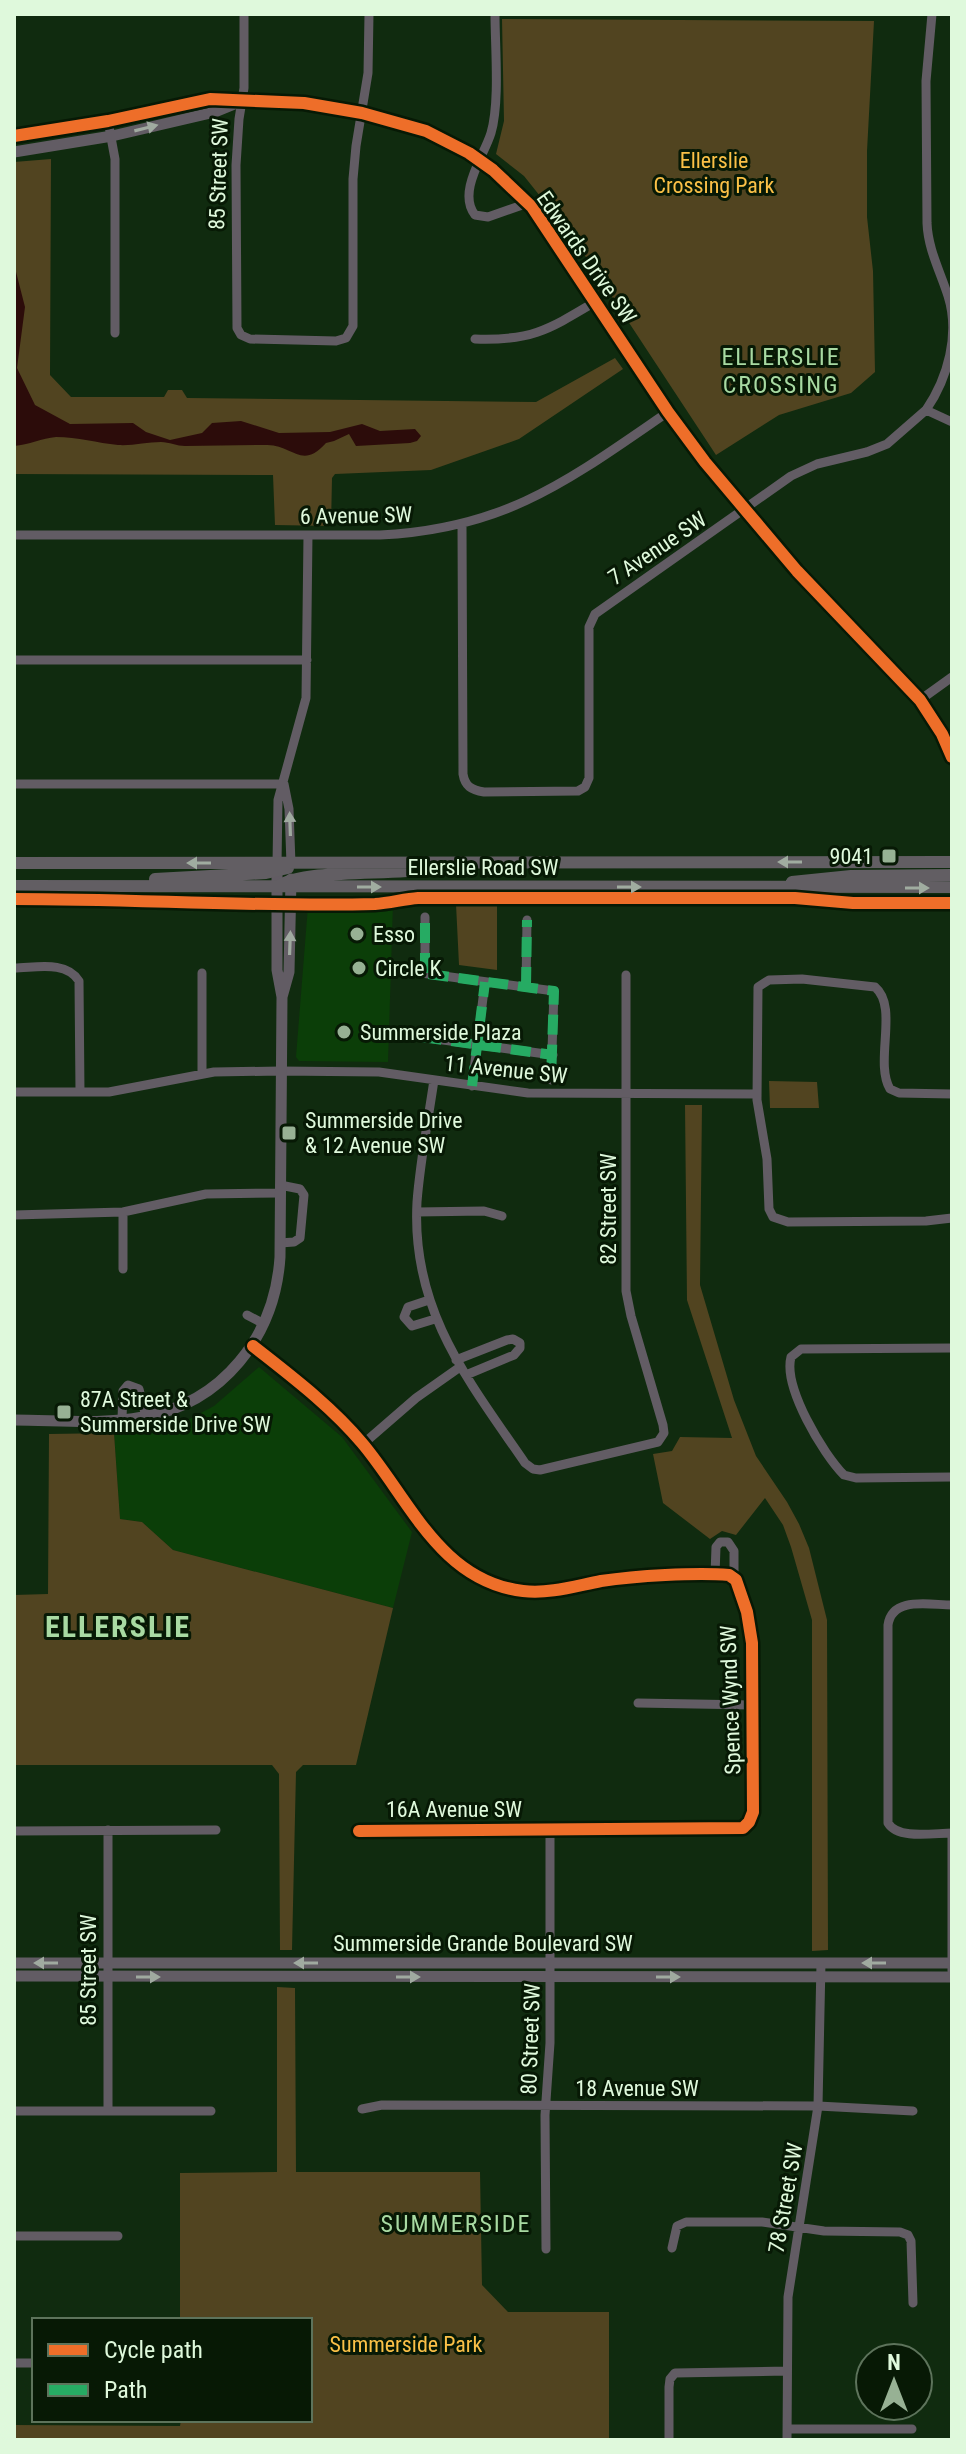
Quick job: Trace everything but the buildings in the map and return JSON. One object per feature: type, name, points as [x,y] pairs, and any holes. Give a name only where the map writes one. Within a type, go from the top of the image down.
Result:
[{"type":"main road","name":"Ellerslie Road SW","points":[[291,864],[952,862]]},
{"type":"main road","points":[[14,863],[277,868],[283,871],[291,864]]},
{"type":"main road","points":[[14,886],[277,887],[301,876],[405,872],[464,863]]},
{"type":"main road","points":[[101,886],[143,879],[277,868]]},
{"type":"main road","points":[[765,888],[809,879],[952,875]]},
{"type":"main road","name":"Ellerslie Road SW","points":[[291,883],[952,887]]},
{"type":"street","name":"85 Street SW","points":[[244,14],[244,88],[236,165],[236,324],[241,335],[255,340],[336,341],[349,335],[353,320],[354,155],[362,113]]},
{"type":"street","points":[[362,113],[369,65],[369,14]]},
{"type":"street","points":[[479,160],[490,136],[494,117],[495,14]]},
{"type":"street","points":[[932,14],[926,81],[927,232],[952,311],[952,336],[946,373],[926,410],[952,422]]},
{"type":"street","name":"Edwards Drive SW","points":[[14,136],[108,121],[210,99],[304,103],[362,113],[426,131],[479,160],[528,203],[548,228],[668,412],[744,510],[797,571],[920,700],[942,734],[952,757]]},
{"type":"street","name":"Edwards Drive SW","points":[[14,152],[112,136],[215,112],[242,101]]},
{"type":"street","points":[[108,121],[115,159],[115,333]]},
{"type":"street","name":"Edwards Drive SW","points":[[479,160],[471,181],[470,208],[475,215],[488,217],[528,203]]},
{"type":"street","points":[[475,339],[513,339],[535,335],[595,302]]},
{"type":"street","points":[[938,336],[952,336]]},
{"type":"street","name":"7 Avenue SW","points":[[462,524],[463,774],[466,784],[484,792],[573,792],[585,787],[589,778],[589,627],[599,610],[791,476],[810,467],[887,444],[926,410]]},
{"type":"street","name":"6 Avenue SW","points":[[14,535],[397,534],[462,524],[507,510],[557,487],[668,412]]},
{"type":"street","points":[[14,1420],[146,1417],[170,1411],[199,1398],[221,1382],[253,1346],[277,1285],[282,997],[277,970],[277,811],[306,698],[308,535]]},
{"type":"street","points":[[14,660],[307,660]]},
{"type":"street","points":[[920,700],[952,677]]},
{"type":"street","points":[[14,784],[284,784]]},
{"type":"street","points":[[282,997],[289,972],[291,883],[289,809],[284,784]]},
{"type":"street","points":[[425,917],[425,973]]},
{"type":"street","points":[[526,987],[527,920]]},
{"type":"street","points":[[14,968],[60,968],[73,972],[80,985],[80,1092]]},
{"type":"street","points":[[399,970],[554,991],[551,1080]]},
{"type":"street","points":[[202,973],[202,1073]]},
{"type":"street","name":"82 Street SW","points":[[461,1367],[525,1463],[533,1469],[546,1469],[649,1445],[662,1437],[663,1425],[626,1291],[626,975]]},
{"type":"street","points":[[952,1094],[899,1093],[890,1089],[885,1076],[885,1006],[881,991],[869,984],[802,979],[769,980],[761,984],[756,995],[757,1094],[767,1159],[769,1209],[773,1217],[788,1222],[952,1218]]},
{"type":"street","points":[[472,1086],[485,982]]},
{"type":"street","points":[[392,1033],[553,1055]]},
{"type":"street","name":"11 Avenue SW","points":[[14,1092],[118,1091],[202,1073],[367,1071],[528,1093],[757,1094]]},
{"type":"street","points":[[434,1080],[417,1212],[420,1256],[435,1319],[461,1367]]},
{"type":"street","points":[[14,1215],[123,1212],[206,1194],[300,1189],[304,1195],[300,1238],[294,1242],[280,1243]]},
{"type":"street","points":[[417,1212],[484,1211],[502,1216]]},
{"type":"street","points":[[123,1212],[123,1269]]},
{"type":"street","points":[[429,1300],[408,1307],[404,1317],[412,1326],[435,1319]]},
{"type":"street","points":[[247,1315],[264,1324]]},
{"type":"street","points":[[363,1444],[416,1398],[461,1367],[507,1340],[520,1343],[514,1355],[461,1367]]},
{"type":"street","points":[[253,1346],[335,1415],[363,1444],[449,1557],[472,1574],[498,1586],[540,1592],[623,1579],[734,1577]]},
{"type":"street","points":[[952,1348],[801,1349],[791,1357],[790,1371],[804,1415],[844,1475],[851,1478],[952,1477]]},
{"type":"street","points":[[122,1419],[123,1391],[128,1385],[139,1389],[146,1417]]},
{"type":"street","name":"Spence Wynd SW","points":[[550,1829],[743,1828],[749,1822],[753,1812],[751,1632],[734,1577],[734,1551],[728,1542],[720,1542],[716,1547],[715,1575]]},
{"type":"street","points":[[952,1605],[906,1605],[893,1610],[888,1625],[888,1820],[892,1829],[905,1833],[952,1833],[952,1974]]},
{"type":"street","points":[[638,1703],[752,1705]]},
{"type":"street","name":"16A Avenue SW","points":[[359,1831],[550,1829]]},
{"type":"street","name":"80 Street SW","points":[[546,2249],[550,1829]]},
{"type":"street","name":"85 Street SW","points":[[108,1830],[108,2110]]},
{"type":"street","points":[[14,1831],[216,1830]]},
{"type":"street","name":"Summerside Grande Boulevard SW","points":[[14,1963],[952,1963]]},
{"type":"street","name":"78 Street SW","points":[[787,2440],[788,2297],[818,2106],[821,1963]]},
{"type":"street","name":"Summerside Grande Boulevard SW","points":[[14,1976],[821,1977],[952,1974]]},
{"type":"street","name":"18 Avenue SW","points":[[362,2109],[382,2105],[546,2105],[818,2106],[913,2111]]},
{"type":"street","points":[[14,2111],[211,2111]]},
{"type":"street","points":[[672,2248],[675,2230],[682,2223],[762,2222],[832,2231],[895,2231],[908,2235],[912,2248],[913,2303]]},
{"type":"street","points":[[14,2236],[118,2236]]},
{"type":"street","points":[[669,2440],[669,2387],[672,2374],[680,2371],[787,2371]]},
{"type":"street","points":[[787,2429],[912,2429]]},
{"type":"shaded area","points":[[14,264],[25,307],[17,368],[35,405],[70,424],[133,423],[146,432],[170,440],[202,433],[212,423],[241,421],[279,433],[330,432],[362,424],[380,431],[415,429],[421,436],[410,443],[356,446],[349,434],[303,456],[266,445],[185,446],[161,442],[118,445],[64,437],[14,446]]},
{"type":"shaded area","points":[[393,904],[388,1062],[299,1061],[296,1057],[308,906]]},
{"type":"shaded area","points":[[259,1367],[342,1437],[412,1532],[393,1608],[173,1550],[142,1522],[120,1519],[114,1433],[142,1433],[182,1423],[214,1406]]},
{"type":"green space","name":"Ellerslie Crossing Park","points":[[502,19],[874,21],[867,217],[873,271],[875,372],[851,393],[779,415],[716,455],[572,236],[524,176],[496,154],[504,121]]},
{"type":"green space","points":[[51,159],[50,375],[71,397],[164,397],[168,390],[182,390],[187,398],[536,402],[615,358],[623,369],[519,439],[431,470],[335,474],[332,478],[331,526],[275,525],[273,475],[14,474],[14,162]]},
{"type":"green space","points":[[456,904],[497,904],[497,970],[459,965]]},
{"type":"green space","points":[[769,1081],[817,1082],[819,1108],[770,1108]]},
{"type":"green space","points":[[685,1105],[702,1105],[700,1285],[734,1400],[756,1456],[799,1524],[809,1548],[827,1620],[828,1950],[812,1951],[812,1620],[791,1547],[783,1525],[765,1498],[736,1535],[722,1531],[710,1539],[663,1503],[653,1454],[672,1451],[680,1437],[732,1438],[687,1300]]},
{"type":"green space","points":[[114,1433],[120,1519],[142,1522],[173,1550],[393,1608],[356,1765],[303,1765],[296,1772],[292,1950],[280,1950],[279,1774],[272,1765],[14,1765],[14,1595],[48,1594],[49,1434]]},
{"type":"green space","name":"Summerside Park","points":[[277,1987],[295,1988],[296,2172],[480,2172],[482,2285],[508,2312],[609,2312],[609,2440],[14,2440],[14,2425],[180,2426],[181,2422],[312,2422],[312,2318],[180,2318],[180,2173],[277,2172]]},
{"type":"marked path","points":[[425,917],[425,973]]},
{"type":"marked path","points":[[526,987],[527,920]]},
{"type":"marked path","points":[[399,970],[554,991],[551,1080]]},
{"type":"marked path","points":[[472,1086],[485,982]]},
{"type":"marked path","points":[[392,1033],[553,1055]]},
{"type":"cycle path","points":[[14,136],[108,121],[210,99],[304,103],[362,113],[426,131],[469,153],[493,170],[532,207],[668,412],[705,462],[797,571],[920,700],[942,734],[952,757]]},
{"type":"cycle path","points":[[14,899],[330,905],[375,904],[418,898],[795,898],[853,903],[952,903]]},
{"type":"cycle path","points":[[253,1346],[350,1429],[429,1535],[470,1572],[494,1584],[533,1592],[631,1578],[683,1574],[729,1575],[736,1580],[747,1612],[752,1643],[753,1812],[743,1828],[359,1831]]},
{"type":"place","name":"9041","points":[[889,856]]},
{"type":"place","name":"Esso","points":[[357,934]]},
{"type":"place","name":"Circle K","points":[[359,968]]},
{"type":"place","name":"Summerside Plaza","points":[[344,1032]]},
{"type":"place","name":"Summerside Drive & 12 Avenue SW","points":[[289,1133]]},
{"type":"place","name":"87A Street & Summerside Drive SW","points":[[64,1412]]},
{"type":"district","name":"ELLERSLIE CROSSING","points":[[781,371]]},
{"type":"district","name":"ELLERSLIE","points":[[118,1627]]},
{"type":"district","name":"SUMMERSIDE","points":[[456,2224]]}]
